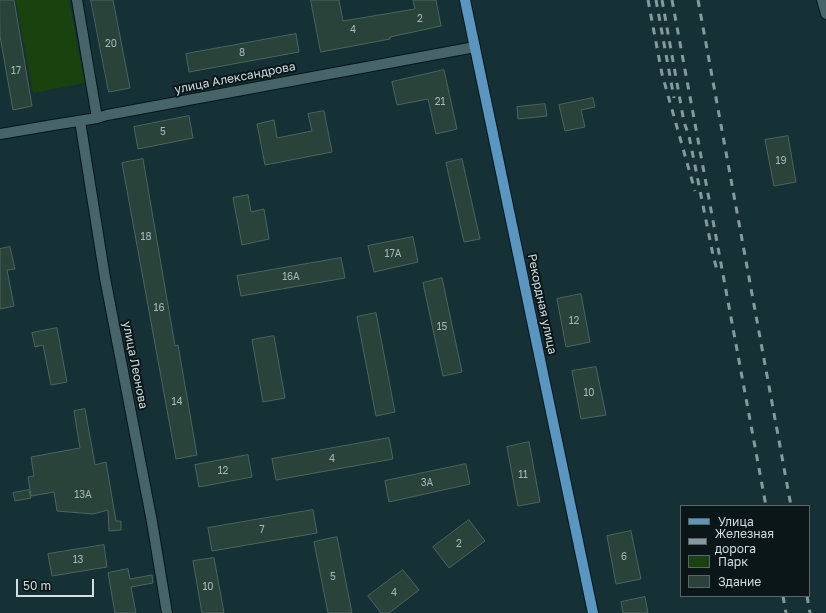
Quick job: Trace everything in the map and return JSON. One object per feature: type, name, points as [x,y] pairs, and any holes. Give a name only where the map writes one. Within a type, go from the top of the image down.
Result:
[{"type":"main road","name":"Рекордная улица","points":[[465,0],[593,613]]},
{"type":"street","points":[[76,0],[97,118]]},
{"type":"street","points":[[822,0],[826,14]]},
{"type":"street","name":"улица Александрова","points":[[0,134],[97,118],[314,76],[383,65],[475,47]]},
{"type":"street","name":"улица Леонова","points":[[80,121],[105,278],[152,522],[167,613]]},
{"type":"green space","points":[[16,0],[69,0],[85,83],[33,93]]},
{"type":"building","points":[[0,0],[14,0],[32,106],[13,110],[0,36]]},
{"type":"building","points":[[91,0],[113,0],[130,88],[109,92]]},
{"type":"building","points":[[311,0],[339,0],[343,21],[415,9],[413,0],[436,0],[441,26],[390,37],[390,39],[321,52]]},
{"type":"building","points":[[296,34],[299,52],[189,72],[186,54]]},
{"type":"building","points":[[444,70],[457,129],[436,134],[428,99],[397,105],[392,82]]},
{"type":"building","points":[[593,98],[595,107],[581,110],[585,127],[565,131],[559,105]]},
{"type":"building","points":[[545,104],[547,116],[518,119],[517,107]]},
{"type":"building","points":[[324,111],[332,152],[265,165],[257,124],[274,120],[277,138],[312,131],[308,114]]},
{"type":"building","points":[[189,116],[193,138],[138,149],[134,127]]},
{"type":"building","points":[[788,136],[796,182],[774,186],[765,140]]},
{"type":"building","points":[[143,159],[175,346],[178,345],[197,455],[176,459],[122,163]]},
{"type":"building","points":[[462,159],[480,239],[464,242],[446,163]]},
{"type":"building","points":[[248,195],[251,212],[264,209],[269,239],[242,245],[233,198]]},
{"type":"building","points":[[413,237],[418,262],[374,272],[368,246]]},
{"type":"building","points":[[10,247],[15,269],[7,270],[14,306],[0,309],[0,249]]},
{"type":"building","points":[[341,258],[345,278],[241,296],[237,276]]},
{"type":"building","points":[[442,278],[462,372],[443,376],[423,283]]},
{"type":"building","points":[[581,294],[590,342],[566,347],[557,299]]},
{"type":"building","points":[[376,313],[395,412],[376,416],[357,317]]},
{"type":"building","points":[[57,328],[67,382],[51,385],[43,345],[35,347],[32,333]]},
{"type":"building","points":[[274,336],[285,398],[263,402],[252,340]]},
{"type":"building","points":[[596,367],[606,415],[581,419],[572,371]]},
{"type":"building","points":[[85,409],[95,465],[106,462],[116,521],[121,521],[121,530],[109,531],[108,510],[93,514],[57,511],[54,492],[31,496],[28,477],[34,476],[31,457],[80,448],[74,411]]},
{"type":"building","points":[[389,438],[393,459],[276,480],[272,459]]},
{"type":"building","points":[[529,442],[540,502],[518,506],[507,447]]},
{"type":"building","points":[[248,455],[252,477],[199,487],[195,465]]},
{"type":"building","points":[[466,464],[470,484],[389,502],[385,481]]},
{"type":"building","points":[[29,490],[31,498],[15,501],[13,493]]},
{"type":"building","points":[[313,510],[317,533],[212,551],[208,528]]},
{"type":"building","points":[[469,520],[485,541],[449,568],[433,547]]},
{"type":"building","points":[[631,531],[641,579],[616,584],[607,536]]},
{"type":"building","points":[[337,537],[352,613],[328,613],[314,542]]},
{"type":"building","points":[[104,545],[107,567],[52,576],[48,554]]},
{"type":"building","points":[[214,558],[224,613],[202,613],[193,561]]},
{"type":"building","points":[[128,569],[130,579],[152,575],[153,583],[131,587],[136,613],[115,613],[108,573]]},
{"type":"building","points":[[403,570],[419,590],[389,613],[381,613],[368,596]]},
{"type":"building","points":[[645,597],[648,613],[623,613],[621,602]]},
{"type":"railway","points":[[648,0],[662,74],[695,191]]},
{"type":"railway","points":[[656,0],[674,98]]},
{"type":"railway","points":[[662,0],[684,122],[689,136],[718,274]]},
{"type":"railway","points":[[672,0],[766,505]]},
{"type":"railway","points":[[698,0],[791,505]]},
{"type":"railway","points":[[783,597],[786,613]]},
{"type":"railway","points":[[807,597],[810,613]]}]
